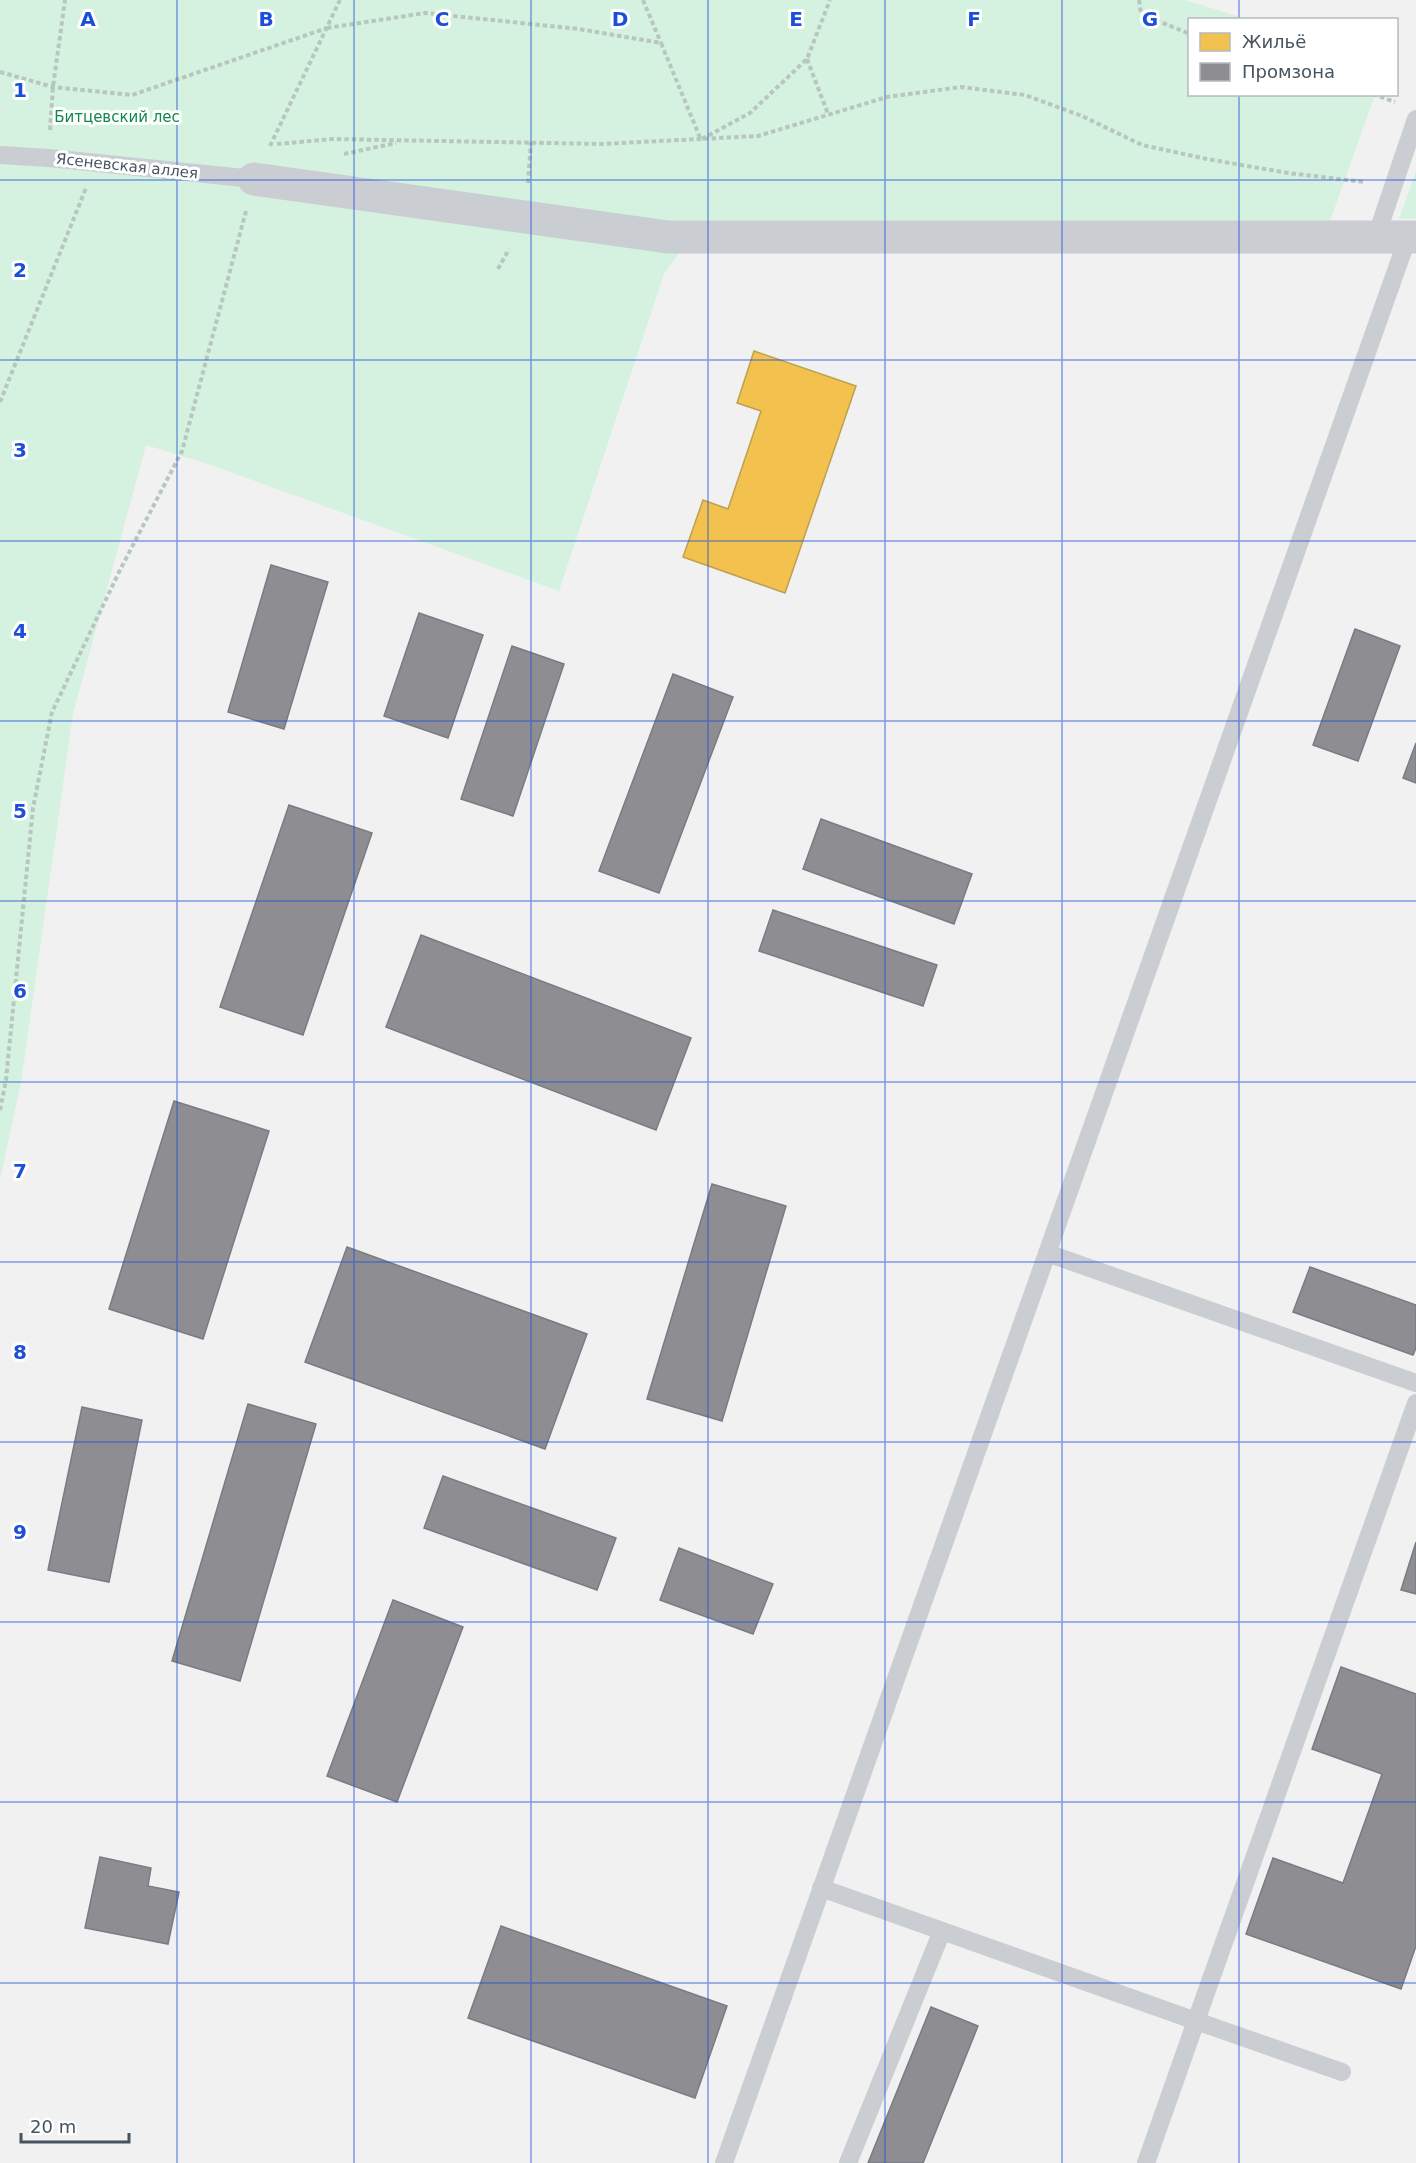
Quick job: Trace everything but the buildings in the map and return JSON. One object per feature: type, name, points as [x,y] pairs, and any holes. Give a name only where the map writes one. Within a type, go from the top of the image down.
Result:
[{"type":"street","points":[[254,179],[668,237],[1412,237]]},
{"type":"lane","points":[[1376,237],[1416,119]]},
{"type":"lane","name":"Ясеневская аллея","points":[[0,155],[254,179]]},
{"type":"lane","points":[[724,2163],[1047,1253],[1412,237]]},
{"type":"lane","points":[[1047,1253],[1416,1383]]},
{"type":"lane","points":[[1146,2163],[1416,1403]]},
{"type":"lane","points":[[821,1888],[1342,2072]]},
{"type":"lane","points":[[848,2163],[942,1931]]},
{"type":"path","points":[[49,158],[53,87],[65,0]]},
{"type":"path","points":[[0,1110],[6,1080],[33,808],[52,712],[120,570],[182,451],[254,179],[340,0]]},
{"type":"path","points":[[643,0],[701,140]]},
{"type":"path","points":[[701,140],[750,112],[807,59],[830,0]]},
{"type":"path","points":[[1139,0],[1141,14],[1188,33]]},
{"type":"path","points":[[0,72],[53,87],[132,96],[327,28],[425,13],[579,28],[661,43]]},
{"type":"path","points":[[807,59],[828,114]]},
{"type":"path","points":[[271,145],[332,139],[602,144],[758,136],[887,97],[961,87],[1024,95],[1082,116],[1142,145],[1207,159],[1363,182],[1395,181]]},
{"type":"path","points":[[0,402],[96,163]]},
{"type":"green space","name":"Битцевский лес","points":[[0,0],[1185,0],[1244,18],[1188,18],[1188,96],[1375,96],[1330,221],[699,225],[664,274],[559,591],[208,464],[146,445],[73,714],[21,1083],[0,1179]]},
{"type":"green space","points":[[1416,171],[1416,219],[1399,219]]}]
